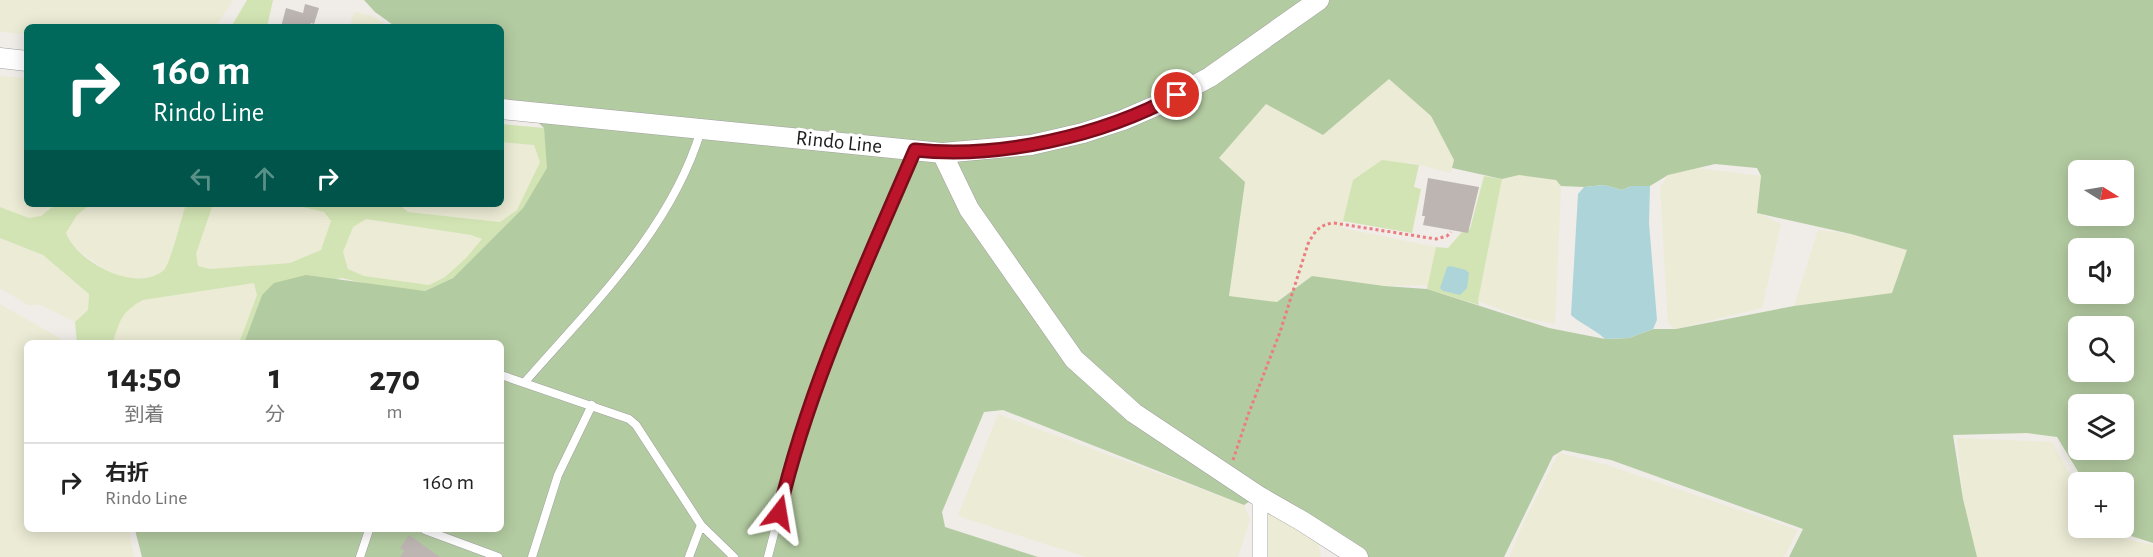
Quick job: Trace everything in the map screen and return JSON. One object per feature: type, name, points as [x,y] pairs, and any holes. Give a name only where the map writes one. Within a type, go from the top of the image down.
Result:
[{"type":"street","name":"Rindo Line","points":[[504,109],[942,153],[1031,145],[1083,133],[1123,120],[1160,104],[1210,77],[1319,0]]},
{"type":"street","points":[[0,58],[24,61]]},
{"type":"street","points":[[942,153],[969,209],[1074,359],[1134,413],[1260,497],[1358,557]]},
{"type":"street","points":[[1260,497],[1260,557]]},
{"type":"lane","points":[[525,382],[626,267],[675,194],[693,157],[701,129]]},
{"type":"lane","points":[[768,557],[798,440],[812,398],[851,296],[915,150]]},
{"type":"lane","points":[[504,376],[629,418],[636,425],[700,525],[734,557]]},
{"type":"lane","points":[[532,557],[558,475],[592,405]]},
{"type":"lane","points":[[689,557],[700,525]]},
{"type":"lane","points":[[360,557],[368,532]]},
{"type":"lane","points":[[430,532],[498,557]]},
{"type":"path","points":[[1227,475],[1280,332],[1314,231],[1327,223],[1334,223],[1436,238],[1447,236],[1451,232]]},
{"type":"green space","points":[[0,0],[233,0],[218,24],[24,24],[24,34],[0,32]]},
{"type":"green space","points":[[247,0],[273,0],[268,24],[233,24]]},
{"type":"green space","points":[[364,0],[2153,0],[2153,543],[2134,537],[2134,472],[2078,472],[2071,460],[2134,460],[2134,394],[2068,394],[2068,455],[2057,437],[2027,433],[1953,435],[1963,499],[1977,557],[1789,557],[1803,529],[1611,460],[1563,450],[1553,456],[1504,557],[1361,557],[1261,494],[1244,505],[1003,410],[984,412],[942,512],[945,527],[1038,557],[142,557],[136,532],[504,532],[504,340],[245,340],[262,295],[274,283],[306,275],[425,291],[453,278],[523,208],[547,168],[544,128],[521,106],[504,103],[504,24],[392,24],[375,12]],"holes":[[[1389,79],[1431,116],[1454,160],[1452,168],[1502,179],[1519,175],[1556,180],[1561,186],[1604,185],[1622,190],[1631,186],[1650,186],[1668,175],[1715,164],[1757,168],[1761,176],[1757,213],[1851,234],[1907,250],[1892,293],[1794,306],[1676,329],[1653,329],[1629,338],[1605,339],[1549,328],[1427,289],[1384,286],[1312,276],[1277,302],[1229,296],[1245,182],[1219,158],[1266,104],[1323,135]]]},
{"type":"green space","points":[[354,12],[373,16],[385,24],[351,24]]},
{"type":"green space","points":[[0,76],[24,78],[24,207],[52,207],[41,216],[29,218],[0,207]]},
{"type":"green space","points":[[1389,79],[1431,116],[1454,160],[1451,173],[1409,162],[1353,180],[1342,228],[1436,247],[1429,285],[1384,286],[1312,276],[1277,302],[1228,296],[1245,182],[1219,158],[1266,104],[1323,135]]},
{"type":"green space","points":[[504,124],[544,128],[548,168],[523,208],[453,278],[425,291],[383,287],[341,278],[262,295],[245,340],[240,340],[257,295],[254,283],[143,300],[130,308],[122,317],[114,340],[77,340],[75,322],[88,310],[89,294],[43,255],[0,238],[0,207],[29,218],[41,216],[52,207],[87,207],[77,215],[66,233],[72,244],[94,264],[109,271],[138,278],[152,276],[167,266],[185,207],[212,207],[196,254],[198,266],[210,269],[290,263],[321,250],[331,221],[324,212],[302,207],[402,207],[408,212],[500,222],[517,210],[540,162],[534,145],[504,142]],"holes":[[[366,219],[471,235],[482,239],[445,277],[429,285],[364,276],[348,269],[343,252],[353,227]]]},
{"type":"green space","points":[[504,142],[534,145],[540,162],[517,210],[500,222],[408,212],[402,207],[504,207]]},
{"type":"green space","points":[[1382,160],[1419,165],[1414,187],[1421,189],[1412,233],[1343,221],[1353,180]]},
{"type":"green space","points":[[1697,168],[1761,176],[1757,212],[1781,224],[1762,308],[1675,329],[1668,323],[1660,187],[1668,175]]},
{"type":"green space","points":[[1519,175],[1556,180],[1561,186],[1555,324],[1520,317],[1478,301],[1502,179]]},
{"type":"green space","points":[[1484,176],[1502,179],[1479,305],[1427,289],[1436,247],[1448,248],[1462,232],[1470,229]]},
{"type":"green space","points":[[87,207],[185,207],[166,269],[151,278],[126,278],[107,271],[71,245],[66,233],[77,215]]},
{"type":"green space","points":[[212,207],[302,207],[324,212],[331,221],[321,250],[290,263],[210,269],[198,266],[196,255]]},
{"type":"green space","points":[[366,219],[471,235],[483,239],[445,277],[429,285],[364,276],[348,269],[343,252],[353,227]]},
{"type":"green space","points":[[1818,230],[1851,234],[1908,250],[1893,293],[1794,306]]},
{"type":"green space","points":[[0,238],[43,255],[89,294],[88,310],[75,322],[41,305],[28,305],[0,288]]},
{"type":"green space","points":[[255,282],[257,295],[240,340],[114,340],[117,326],[129,307],[143,300]]},
{"type":"green space","points":[[0,304],[63,340],[24,340],[24,532],[129,532],[134,557],[0,557]]},
{"type":"green space","points":[[998,414],[1244,505],[1250,519],[1238,557],[1086,557],[958,516]]},
{"type":"green space","points":[[1957,438],[2052,442],[2068,472],[2068,538],[2123,538],[2153,545],[2153,557],[1973,557],[1963,499]]},
{"type":"green space","points":[[1559,453],[1607,465],[1798,530],[1784,557],[1509,557]]},
{"type":"green space","points":[[1270,513],[1317,541],[1320,557],[1263,557],[1265,517]]},
{"type":"water","points":[[1604,185],[1622,190],[1631,186],[1650,186],[1649,223],[1657,320],[1653,329],[1629,338],[1605,339],[1571,315],[1578,194],[1584,187]]},
{"type":"water","points":[[1447,267],[1469,273],[1467,288],[1460,295],[1443,291],[1440,288]]},
{"type":"building","points":[[305,4],[319,8],[314,24],[282,24],[286,8],[303,13]]},
{"type":"building","points":[[1428,178],[1479,187],[1468,233],[1423,225],[1425,216],[1422,216]]},
{"type":"building","points":[[409,535],[440,557],[400,557],[404,551],[400,548]]},
{"type":"route","points":[[779,513],[798,440],[812,398],[851,296],[915,150],[942,153],[1031,145],[1083,133],[1123,120],[1177,95]]}]
